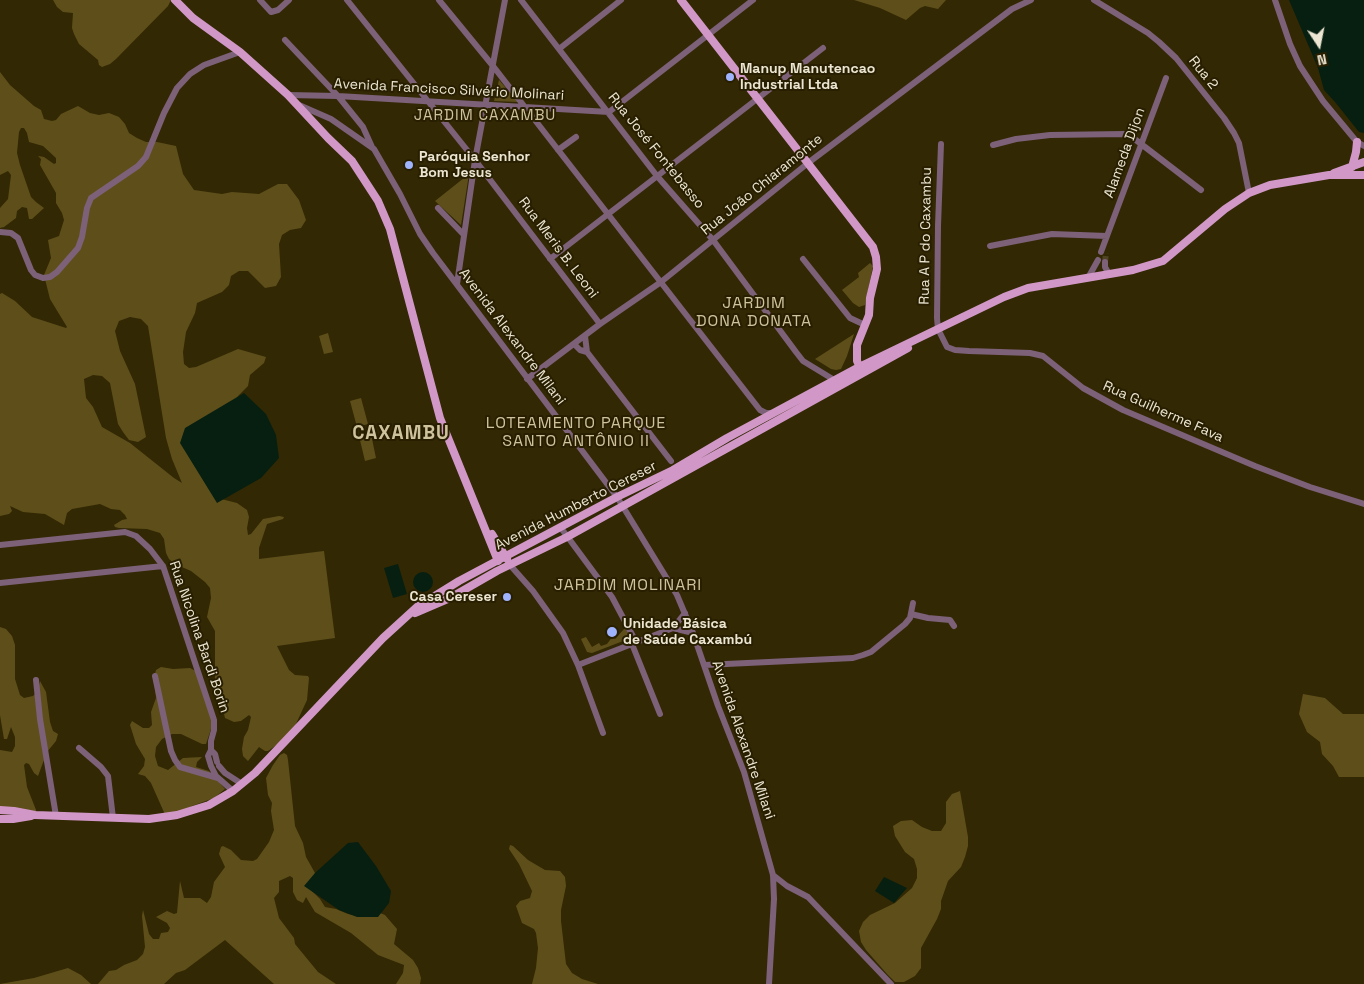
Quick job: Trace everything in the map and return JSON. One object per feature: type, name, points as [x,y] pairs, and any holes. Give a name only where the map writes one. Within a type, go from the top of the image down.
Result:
[{"type":"main road","points":[[175,0],[193,18],[240,52],[288,94],[352,161],[364,178],[385,215],[390,229],[440,418],[452,452],[498,561]]},
{"type":"main road","points":[[681,0],[873,247],[877,268],[868,316],[857,345],[856,361],[861,370]]},
{"type":"main road","points":[[1352,167],[1360,144]]},
{"type":"main road","name":"Avenida Humberto Cereser","points":[[1329,175],[1364,162]]},
{"type":"main road","name":"Avenida Humberto Cereser","points":[[410,615],[450,598],[510,565],[567,538],[828,392],[906,343],[916,341],[1004,297],[1028,288],[1134,270],[1163,261],[1210,220],[1249,193],[1280,183],[1329,175],[1364,174]]},
{"type":"main road","name":"Avenida Humberto Cereser","points":[[0,818],[56,816],[149,819],[177,815],[209,805],[242,784],[288,739],[383,638],[417,607],[430,598],[617,497],[673,470],[832,382],[861,370]]},
{"type":"main road","points":[[481,518],[510,565]]},
{"type":"main road","name":"Avenida Humberto Cereser","points":[[0,810],[35,816]]},
{"type":"street","points":[[260,0],[271,12],[278,10],[289,0]]},
{"type":"street","name":"Rua Meris B. Leoni","points":[[347,0],[475,160],[600,324]]},
{"type":"street","points":[[439,0],[526,108],[760,410],[766,413],[774,413]]},
{"type":"street","points":[[457,284],[475,160],[487,105],[505,0]]},
{"type":"street","name":"Rua José Fontebasso","points":[[521,0],[658,176],[713,240],[803,361],[831,378],[832,382]]},
{"type":"street","points":[[558,49],[622,0]]},
{"type":"street","points":[[609,112],[753,0]]},
{"type":"street","points":[[1012,9],[1015,0]]},
{"type":"street","name":"Rua João Chiaramonte","points":[[527,379],[600,324],[661,282],[808,163],[1012,9],[1031,0]]},
{"type":"street","name":"Rua 2","points":[[1094,0],[1148,33],[1176,58],[1234,133],[1239,143],[1249,193]]},
{"type":"street","points":[[1275,0],[1290,44],[1300,66],[1323,101],[1360,144]]},
{"type":"street","points":[[285,40],[338,96],[363,127],[374,149]]},
{"type":"street","points":[[550,259],[823,48]]},
{"type":"street","points":[[0,232],[11,233],[18,238],[31,270],[36,275],[43,278],[50,277],[57,272],[78,248],[87,208],[92,198],[138,166],[146,157],[164,113],[177,88],[190,74],[204,65],[240,52]]},
{"type":"street","name":"Alameda Dijon","points":[[1104,253],[1106,239],[1166,78]]},
{"type":"street","name":"Avenida Francisco Silvério Molinari","points":[[288,94],[609,112]]},
{"type":"street","name":"Avenida Alexandre Milani","points":[[299,106],[331,119],[374,149],[420,234],[617,497],[676,595],[694,633],[718,706],[744,772],[773,875],[774,908],[769,984]]},
{"type":"street","points":[[993,145],[1027,137],[1124,134],[1132,137],[1201,190]]},
{"type":"street","points":[[558,150],[576,137]]},
{"type":"street","name":"Rua A P do Caxambu","points":[[938,329],[938,226],[941,144]]},
{"type":"street","points":[[438,208],[464,235]]},
{"type":"street","points":[[990,246],[1052,234],[1106,239]]},
{"type":"street","points":[[803,259],[850,318],[865,325]]},
{"type":"street","points":[[1088,278],[1102,261],[1109,274]]},
{"type":"street","name":"Rua Guilherme Fava","points":[[938,329],[947,346],[955,350],[1030,353],[1043,356],[1083,388],[1123,410],[1255,466],[1310,487],[1364,504]]},
{"type":"street","points":[[585,336],[587,352],[671,461]]},
{"type":"street","points":[[574,344],[580,350],[587,352]]},
{"type":"street","points":[[828,392],[832,382]]},
{"type":"street","points":[[759,421],[760,410]]},
{"type":"street","points":[[561,528],[612,597],[634,643],[660,714]]},
{"type":"street","name":"Rua Nicolina Bardi Borin","points":[[0,544],[120,532],[136,536],[150,549],[163,566],[214,720],[211,750],[208,756],[211,766],[218,778],[233,791]]},
{"type":"street","points":[[510,565],[534,591],[563,633],[578,665],[603,733]]},
{"type":"street","points":[[0,583],[163,566]]},
{"type":"street","points":[[704,666],[863,656],[871,652],[905,624],[911,614],[913,603]]},
{"type":"street","points":[[578,665],[673,628],[685,613]]},
{"type":"street","points":[[911,614],[950,620],[954,626]]},
{"type":"street","points":[[673,628],[694,633]]},
{"type":"street","points":[[155,676],[170,751],[177,764],[180,767],[218,778]]},
{"type":"street","points":[[36,680],[40,719],[56,816]]},
{"type":"street","points":[[80,748],[108,776],[113,818]]},
{"type":"street","points":[[211,750],[225,773],[242,784]]},
{"type":"street","points":[[773,875],[787,886],[808,898],[891,984]]},
{"type":"shaded area","points":[[53,0],[171,0],[168,6],[116,59],[102,67],[99,65],[98,60],[79,44],[72,28],[73,13],[63,12]]},
{"type":"shaded area","points":[[854,0],[946,0],[938,9],[925,6],[920,8],[906,20],[880,8]]},
{"type":"shaded area","points":[[1289,0],[1364,0],[1364,133],[1359,132],[1324,90],[1318,68]]},
{"type":"shaded area","points":[[0,72],[10,85],[41,110],[44,119],[56,120],[61,114],[78,106],[90,113],[99,115],[109,113],[119,117],[129,133],[146,142],[176,146],[183,174],[194,190],[222,194],[232,192],[259,194],[278,184],[287,184],[299,200],[306,220],[301,228],[290,230],[282,235],[279,244],[281,277],[276,286],[265,288],[248,271],[239,271],[231,276],[229,285],[222,292],[197,303],[195,313],[186,332],[183,352],[184,364],[189,368],[196,367],[238,349],[266,357],[264,363],[250,375],[248,386],[238,396],[231,408],[221,499],[237,503],[247,510],[249,517],[248,535],[251,534],[263,519],[284,517],[267,524],[259,548],[259,559],[324,551],[335,638],[277,646],[289,670],[295,675],[308,676],[307,700],[295,726],[285,739],[268,751],[259,747],[248,761],[243,756],[242,749],[251,717],[249,715],[241,721],[234,722],[225,718],[224,714],[228,710],[220,700],[215,682],[215,631],[207,617],[211,598],[210,588],[191,571],[175,564],[169,559],[164,539],[160,533],[147,529],[115,527],[114,525],[127,519],[125,515],[120,510],[111,509],[100,504],[72,509],[67,513],[64,525],[45,514],[23,512],[10,506],[12,511],[9,514],[0,516],[0,294],[2,293],[15,301],[32,317],[67,327],[50,299],[44,275],[51,258],[48,240],[59,236],[64,220],[56,203],[56,193],[40,165],[41,159],[38,156],[44,157],[54,164],[56,163],[56,158],[43,146],[29,142],[27,133],[24,128],[21,128],[17,153],[20,165],[31,197],[44,208],[32,219],[29,219],[27,208],[22,207],[17,211],[16,218],[0,228],[0,208],[8,199],[11,175],[8,171],[0,175]],"holes":[[[130,317],[141,319],[148,326],[166,438],[182,483],[130,443],[102,427],[93,407],[86,398],[84,379],[93,375],[102,376],[110,383],[118,424],[123,432],[129,440],[138,442],[146,437],[135,384],[120,351],[115,331],[119,321]]]},
{"type":"shaded area","points":[[499,80],[518,102],[494,101]]},
{"type":"shaded area","points":[[469,174],[461,225],[435,201]]},
{"type":"shaded area","points":[[870,263],[873,266],[865,305],[859,307],[842,290],[859,277],[858,273]]},
{"type":"shaded area","points":[[328,333],[333,352],[324,354],[319,336]]},
{"type":"shaded area","points":[[854,334],[841,369],[831,369],[815,359]]},
{"type":"shaded area","points":[[244,393],[266,414],[276,435],[279,458],[261,478],[217,503],[180,443],[185,428]]},
{"type":"shaded area","points":[[361,398],[368,424],[357,427],[350,401]]},
{"type":"shaded area","points":[[371,434],[376,458],[365,461],[359,436]]},
{"type":"shaded area","points":[[398,564],[407,594],[393,598],[384,568]]},
{"type":"shaded area","points":[[423,572],[430,575],[433,582],[430,589],[423,592],[416,589],[413,582],[416,575]]},
{"type":"shaded area","points":[[0,627],[6,629],[12,636],[15,645],[15,679],[20,695],[24,698],[33,696],[38,691],[40,681],[46,692],[53,731],[58,734],[56,741],[47,752],[38,776],[29,764],[26,763],[24,765],[27,787],[38,815],[0,810],[0,750],[12,752],[15,746],[15,737],[11,727],[7,739],[4,739],[0,715]]},
{"type":"shaded area","points":[[625,628],[631,638],[592,653],[587,652],[581,639],[586,637],[592,647],[599,643],[601,646],[607,644],[613,636],[615,639]]},
{"type":"shaded area","points":[[161,667],[173,669],[190,668],[196,671],[214,720],[206,744],[181,734],[172,734],[162,739],[156,747],[155,756],[158,766],[168,770],[183,758],[202,757],[197,762],[196,767],[209,771],[225,789],[214,798],[192,806],[167,819],[151,783],[145,776],[138,774],[144,766],[145,759],[136,744],[130,725],[132,721],[143,728],[149,728],[152,725],[151,712],[156,698],[154,678],[156,670]]},
{"type":"shaded area","points":[[1303,694],[1325,698],[1343,714],[1364,714],[1364,777],[1339,777],[1333,766],[1322,754],[1320,742],[1307,732],[1299,714]]},
{"type":"shaded area","points":[[284,753],[287,755],[288,760],[295,826],[303,843],[306,857],[315,873],[311,887],[312,891],[325,907],[362,917],[380,913],[385,915],[397,929],[394,944],[413,960],[418,968],[421,978],[420,984],[396,984],[403,973],[404,965],[378,955],[351,933],[315,912],[306,897],[303,903],[297,900],[293,892],[293,878],[290,876],[279,881],[279,892],[274,898],[279,918],[294,938],[295,944],[318,972],[336,984],[274,984],[225,940],[185,970],[176,973],[164,984],[98,984],[109,971],[116,970],[137,960],[143,954],[145,947],[143,910],[149,934],[153,939],[159,939],[161,933],[168,932],[170,928],[167,923],[156,917],[167,911],[174,914],[177,913],[180,881],[184,898],[200,898],[207,903],[211,897],[214,882],[225,867],[219,854],[221,847],[223,846],[231,850],[241,860],[253,861],[257,859],[269,842],[274,830],[271,811],[272,803],[268,795],[266,778],[280,755]]},
{"type":"shaded area","points":[[960,791],[968,837],[965,857],[961,867],[948,881],[937,919],[921,948],[921,968],[915,976],[904,982],[895,982],[866,950],[861,942],[859,931],[863,922],[870,915],[895,903],[912,888],[917,878],[914,859],[905,852],[895,836],[893,826],[901,821],[912,820],[932,831],[941,831],[946,823],[946,802],[952,794]]},
{"type":"shaded area","points":[[358,842],[376,866],[391,891],[389,903],[378,917],[357,917],[339,910],[304,886],[315,873],[348,843]]},
{"type":"shaded area","points":[[510,845],[528,860],[545,870],[560,871],[565,877],[566,886],[561,910],[561,921],[566,964],[572,973],[582,979],[598,984],[532,984],[538,948],[536,933],[534,929],[522,923],[516,906],[520,901],[530,898],[532,891],[519,864],[509,849]]},
{"type":"shaded area","points":[[884,877],[907,888],[894,903],[875,891]]},
{"type":"shaded area","points":[[68,968],[81,975],[91,984],[0,984],[34,978]]},
{"type":"tunnel","points":[[1105,262],[1106,253]]},
{"type":"place","name":"Manup Manutencao Industrial Ltda","points":[[730,77]]},
{"type":"place","name":"Paróquia Senhor Bom Jesus","points":[[409,165]]},
{"type":"place","name":"Casa Cereser","points":[[507,597]]},
{"type":"place","name":"Unidade Básica de Saúde Caxambú","points":[[612,632]]},
{"type":"district","name":"JARDIM CAXAMBU","points":[[485,116]]},
{"type":"district","name":"JARDIM DONA DONATA","points":[[754,313]]},
{"type":"district","name":"LOTEAMENTO PARQUE SANTO ANTÔNIO II","points":[[576,433]]},
{"type":"district","name":"CAXAMBU","points":[[401,434]]},
{"type":"district","name":"JARDIM MOLINARI","points":[[628,586]]}]
